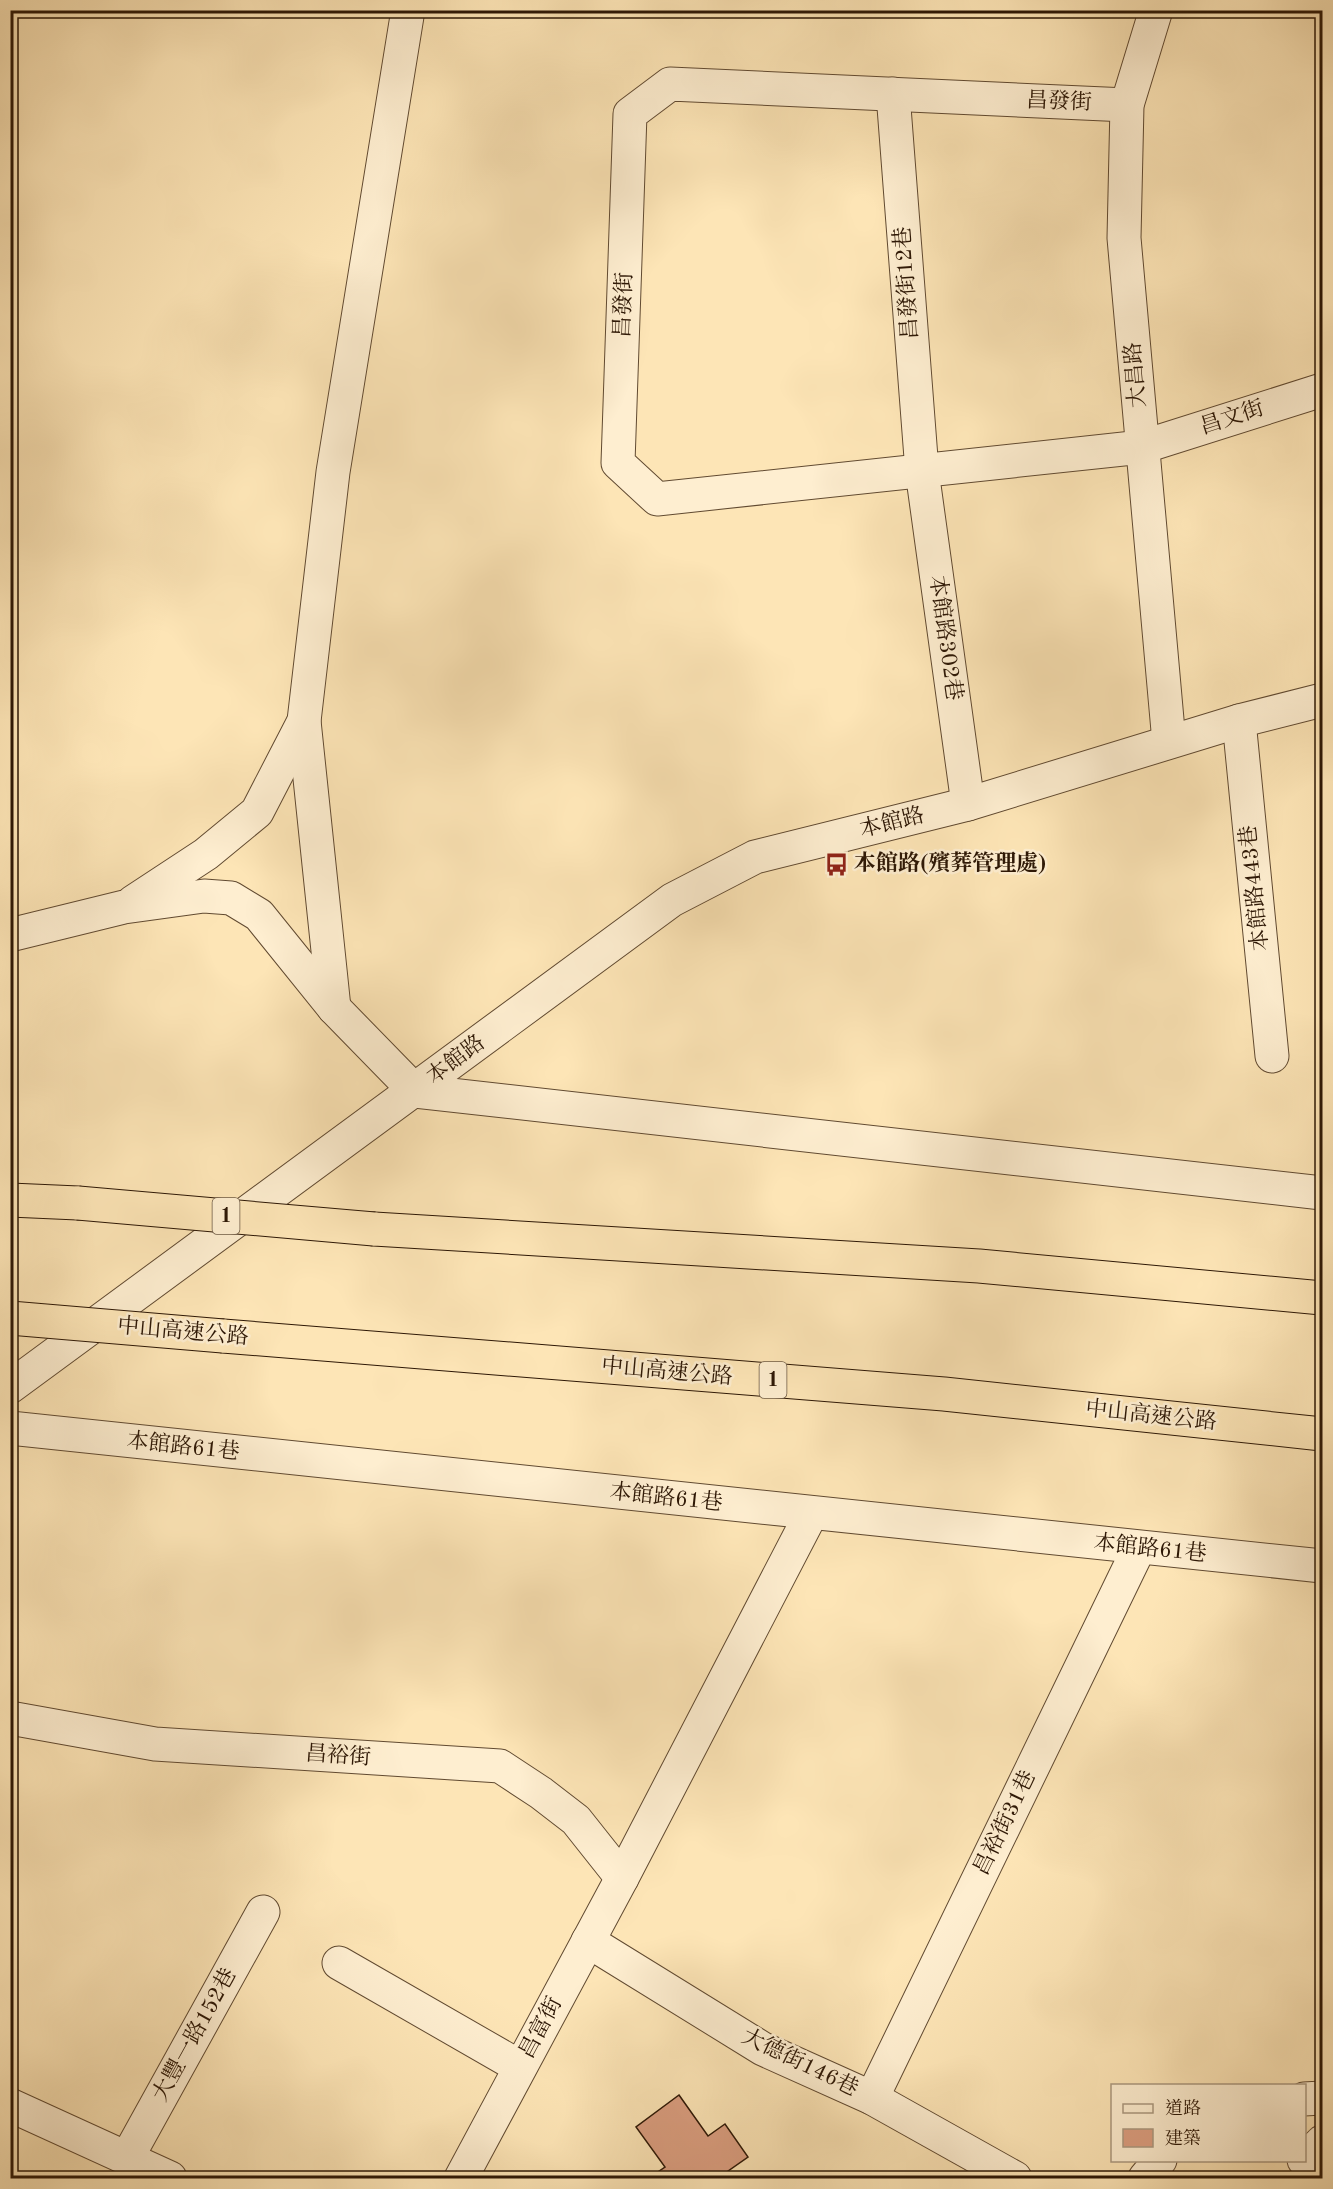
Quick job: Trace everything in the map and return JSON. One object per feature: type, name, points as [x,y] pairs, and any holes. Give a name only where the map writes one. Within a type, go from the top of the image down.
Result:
[{"type":"highway","name":"1","points":[[10,1200],[78,1203],[374,1229],[980,1266],[1323,1298]]},
{"type":"highway","name":"中山高速公路","points":[[10,1318],[944,1394],[1323,1434]]},
{"type":"street","points":[[334,1008],[304,721],[333,472],[408,10]]},
{"type":"street","name":"大昌路","points":[[1156,10],[1127,105],[1124,238],[1169,742]]},
{"type":"street","name":"昌發街","points":[[1127,105],[670,84],[630,114],[618,463],[657,499],[1142,447]]},
{"type":"street","name":"昌發街12巷","points":[[893,94],[922,471]]},
{"type":"street","name":"昌文街","points":[[1142,447],[1323,390]]},
{"type":"street","name":"本館路302巷","points":[[922,471],[968,804]]},
{"type":"street","name":"本館路","points":[[10,1387],[672,900],[754,857],[968,804],[1239,721],[1323,700]]},
{"type":"street","points":[[124,907],[206,854],[257,812],[304,721]]},
{"type":"street","name":"本館路443巷","points":[[1239,721],[1272,1056]]},
{"type":"street","name":"本館路","points":[[10,935],[124,907],[204,896],[231,898],[259,915],[334,1008],[415,1091]]},
{"type":"street","points":[[415,1091],[1323,1193]]},
{"type":"street","name":"本館路61巷","points":[[10,1428],[811,1514],[1323,1566]]},
{"type":"street","name":"昌富街","points":[[461,2178],[622,1878],[811,1514]]},
{"type":"street","name":"昌裕街31巷","points":[[872,2098],[1139,1548]]},
{"type":"street","name":"昌裕街","points":[[11,1718],[155,1744],[500,1766],[576,1820],[622,1878]]},
{"type":"street","name":"大豐一路152巷","points":[[127,2158],[263,1912]]},
{"type":"street","name":"大德街146巷","points":[[588,1941],[763,2049],[872,2098],[1015,2178]]},
{"type":"street","points":[[339,1963],[520,2067]]},
{"type":"street","points":[[1306,2099],[1323,2098]]},
{"type":"street","points":[[10,2105],[170,2178]]},
{"type":"street","points":[[1306,2158],[1323,2142]]},
{"type":"street","points":[[1145,2178],[1158,2162]]},
{"type":"street","points":[[1286,2178],[1302,2162]]},
{"type":"building","points":[[679,2095],[708,2136],[725,2124],[748,2157],[718,2178],[649,2178],[665,2167],[636,2127]]},
{"type":"place","name":"本館路(殯葬管理處)","points":[[836,864]]}]
